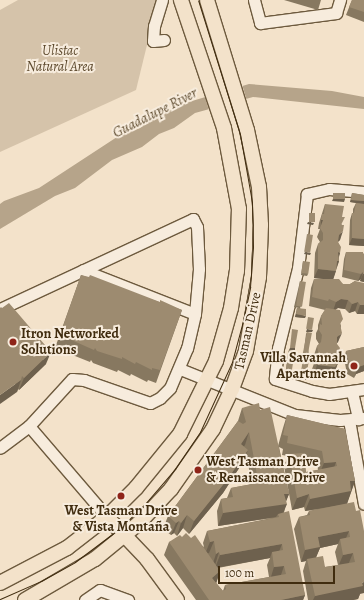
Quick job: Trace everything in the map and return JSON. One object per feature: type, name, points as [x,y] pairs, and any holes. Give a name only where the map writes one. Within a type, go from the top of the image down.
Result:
[{"type":"main road","name":"Tasman Drive","points":[[0,583],[46,561],[107,517],[163,457],[191,414],[208,379],[225,328],[237,270],[240,226],[234,172],[224,128],[181,0]]},
{"type":"main road","name":"Tasman Drive","points":[[25,600],[41,597],[83,567],[125,536],[159,503],[193,460],[213,428],[232,389],[246,351],[259,276],[261,225],[256,166],[207,0]]},
{"type":"main road","points":[[107,517],[158,573],[176,600]]},
{"type":"street","points":[[162,0],[154,26],[153,41],[164,40]]},
{"type":"street","points":[[254,0],[260,23],[336,14],[340,0]]},
{"type":"street","points":[[364,192],[329,189],[307,194],[298,268],[278,348],[275,378],[312,391],[329,394],[352,392],[364,389]]},
{"type":"street","points":[[0,309],[193,219],[199,243],[195,314],[180,369],[170,388],[150,403],[84,380],[72,379],[29,426],[0,448]]},
{"type":"street","points":[[83,270],[195,314]]},
{"type":"street","points":[[180,369],[296,415],[317,419],[359,418]]},
{"type":"street","points":[[352,392],[359,418],[364,504]]},
{"type":"street","points":[[29,426],[107,517]]},
{"type":"street","points":[[85,600],[100,590],[128,600]]},
{"type":"green space","name":"Ulistac Natural Area","points":[[18,0],[158,0],[136,90],[0,152],[0,10]]},
{"type":"shaded area","points":[[249,84],[332,91],[364,97],[364,109],[253,97],[195,113],[174,128],[159,134],[142,147],[112,160],[75,188],[55,196],[0,229],[0,204],[4,201],[39,188],[117,137],[140,128],[154,118],[182,104]]},
{"type":"pier","points":[[242,84],[247,101],[209,112],[205,95]]},
{"type":"building","points":[[352,0],[364,0],[364,12],[349,7]]},
{"type":"building","points":[[333,193],[345,193],[345,199],[333,199]]},
{"type":"building","points":[[352,193],[364,195],[364,201],[351,200]]},
{"type":"building","points":[[356,203],[364,204],[364,239],[352,238],[352,213],[354,213]]},
{"type":"building","points":[[325,204],[344,206],[342,217],[345,217],[341,225],[344,225],[343,231],[339,235],[338,242],[341,247],[340,253],[338,252],[339,261],[337,261],[336,271],[318,269],[318,244],[323,240],[323,233],[320,228],[323,220],[321,220],[322,214],[324,214]]},
{"type":"building","points":[[309,213],[315,213],[315,222],[309,222]]},
{"type":"building","points":[[307,234],[313,235],[310,253],[304,252]]},
{"type":"building","points":[[346,252],[364,253],[364,274],[363,272],[361,274],[344,270]]},
{"type":"building","points":[[303,261],[310,262],[308,274],[301,273]]},
{"type":"building","points":[[81,275],[89,277],[90,275],[160,302],[160,300],[182,310],[160,370],[152,368],[152,370],[136,362],[135,364],[122,357],[122,359],[97,351],[95,348],[94,350],[60,335]]},
{"type":"building","points":[[314,279],[339,279],[343,284],[350,284],[355,281],[364,283],[364,305],[360,305],[358,302],[352,304],[348,300],[341,299],[336,302],[329,299],[328,301],[312,297]]},
{"type":"building","points":[[300,281],[306,282],[302,307],[296,306]]},
{"type":"building","name":"Itron Networked Solutions","points":[[9,303],[51,352],[24,378],[22,376],[21,380],[0,395],[0,308]]},
{"type":"building","points":[[297,308],[306,309],[306,316],[296,314]]},
{"type":"building","points":[[326,308],[340,310],[343,319],[340,324],[342,333],[337,337],[337,344],[340,348],[337,356],[338,363],[335,367],[317,365],[316,360],[318,352],[317,346],[321,342],[322,335],[319,330],[320,324],[322,325],[321,316]]},
{"type":"building","points":[[308,317],[314,318],[312,330],[306,329]]},
{"type":"building","points":[[292,329],[298,330],[295,348],[290,348]]},
{"type":"building","points":[[307,332],[312,333],[307,357],[302,356]]},
{"type":"building","points":[[364,347],[364,365],[358,367],[356,371],[350,367],[346,351]]},
{"type":"building","points":[[289,350],[295,351],[291,375],[285,374]]},
{"type":"building","points":[[303,359],[309,360],[306,378],[300,377]]},
{"type":"building","points":[[259,403],[260,410],[270,407],[289,494],[284,494],[287,504],[223,513],[221,499],[233,497],[231,488],[268,481],[267,473],[257,475],[249,432],[241,444],[248,450],[227,480],[194,521],[187,515],[181,523],[179,521],[176,523],[168,516],[238,421],[243,424],[246,422],[242,408]]},
{"type":"building","points":[[287,415],[345,429],[355,481],[350,481],[351,491],[310,499],[309,494],[297,498],[289,454],[303,453],[306,472],[337,466],[336,462],[324,463],[322,451],[287,443],[288,436],[283,435]]},
{"type":"building","points":[[354,502],[356,511],[360,510],[364,531],[363,586],[315,596],[307,559],[323,556],[325,567],[355,562],[353,553],[343,555],[340,539],[350,537],[349,531],[318,537],[320,547],[305,550],[299,517],[310,515],[309,511]]},
{"type":"building","points":[[289,511],[305,595],[281,600],[209,600],[169,542],[180,535],[182,537],[186,533],[191,538],[195,535],[220,571],[212,578],[223,591],[226,589],[225,585],[286,574],[284,566],[274,567],[272,552],[283,550],[282,544],[220,555],[219,552],[216,554],[214,541],[210,542],[207,531],[279,517],[278,514]]},
{"type":"tram line","points":[[0,599],[41,581],[75,562],[119,529],[144,505],[175,469],[200,432],[232,362],[250,287],[253,247],[252,202],[240,134],[198,0]]},
{"type":"place","name":"Itron Networked Solutions","points":[[13,342]]},
{"type":"place","name":"Villa Savannah Apartments","points":[[354,366]]},
{"type":"place","name":"West Tasman Drive & Renaissance Drive","points":[[198,470]]},
{"type":"place","name":"West Tasman Drive & Vista Montaña","points":[[121,496]]},
{"type":"water label","name":"Guadalupe River","points":[[155,113]]}]
